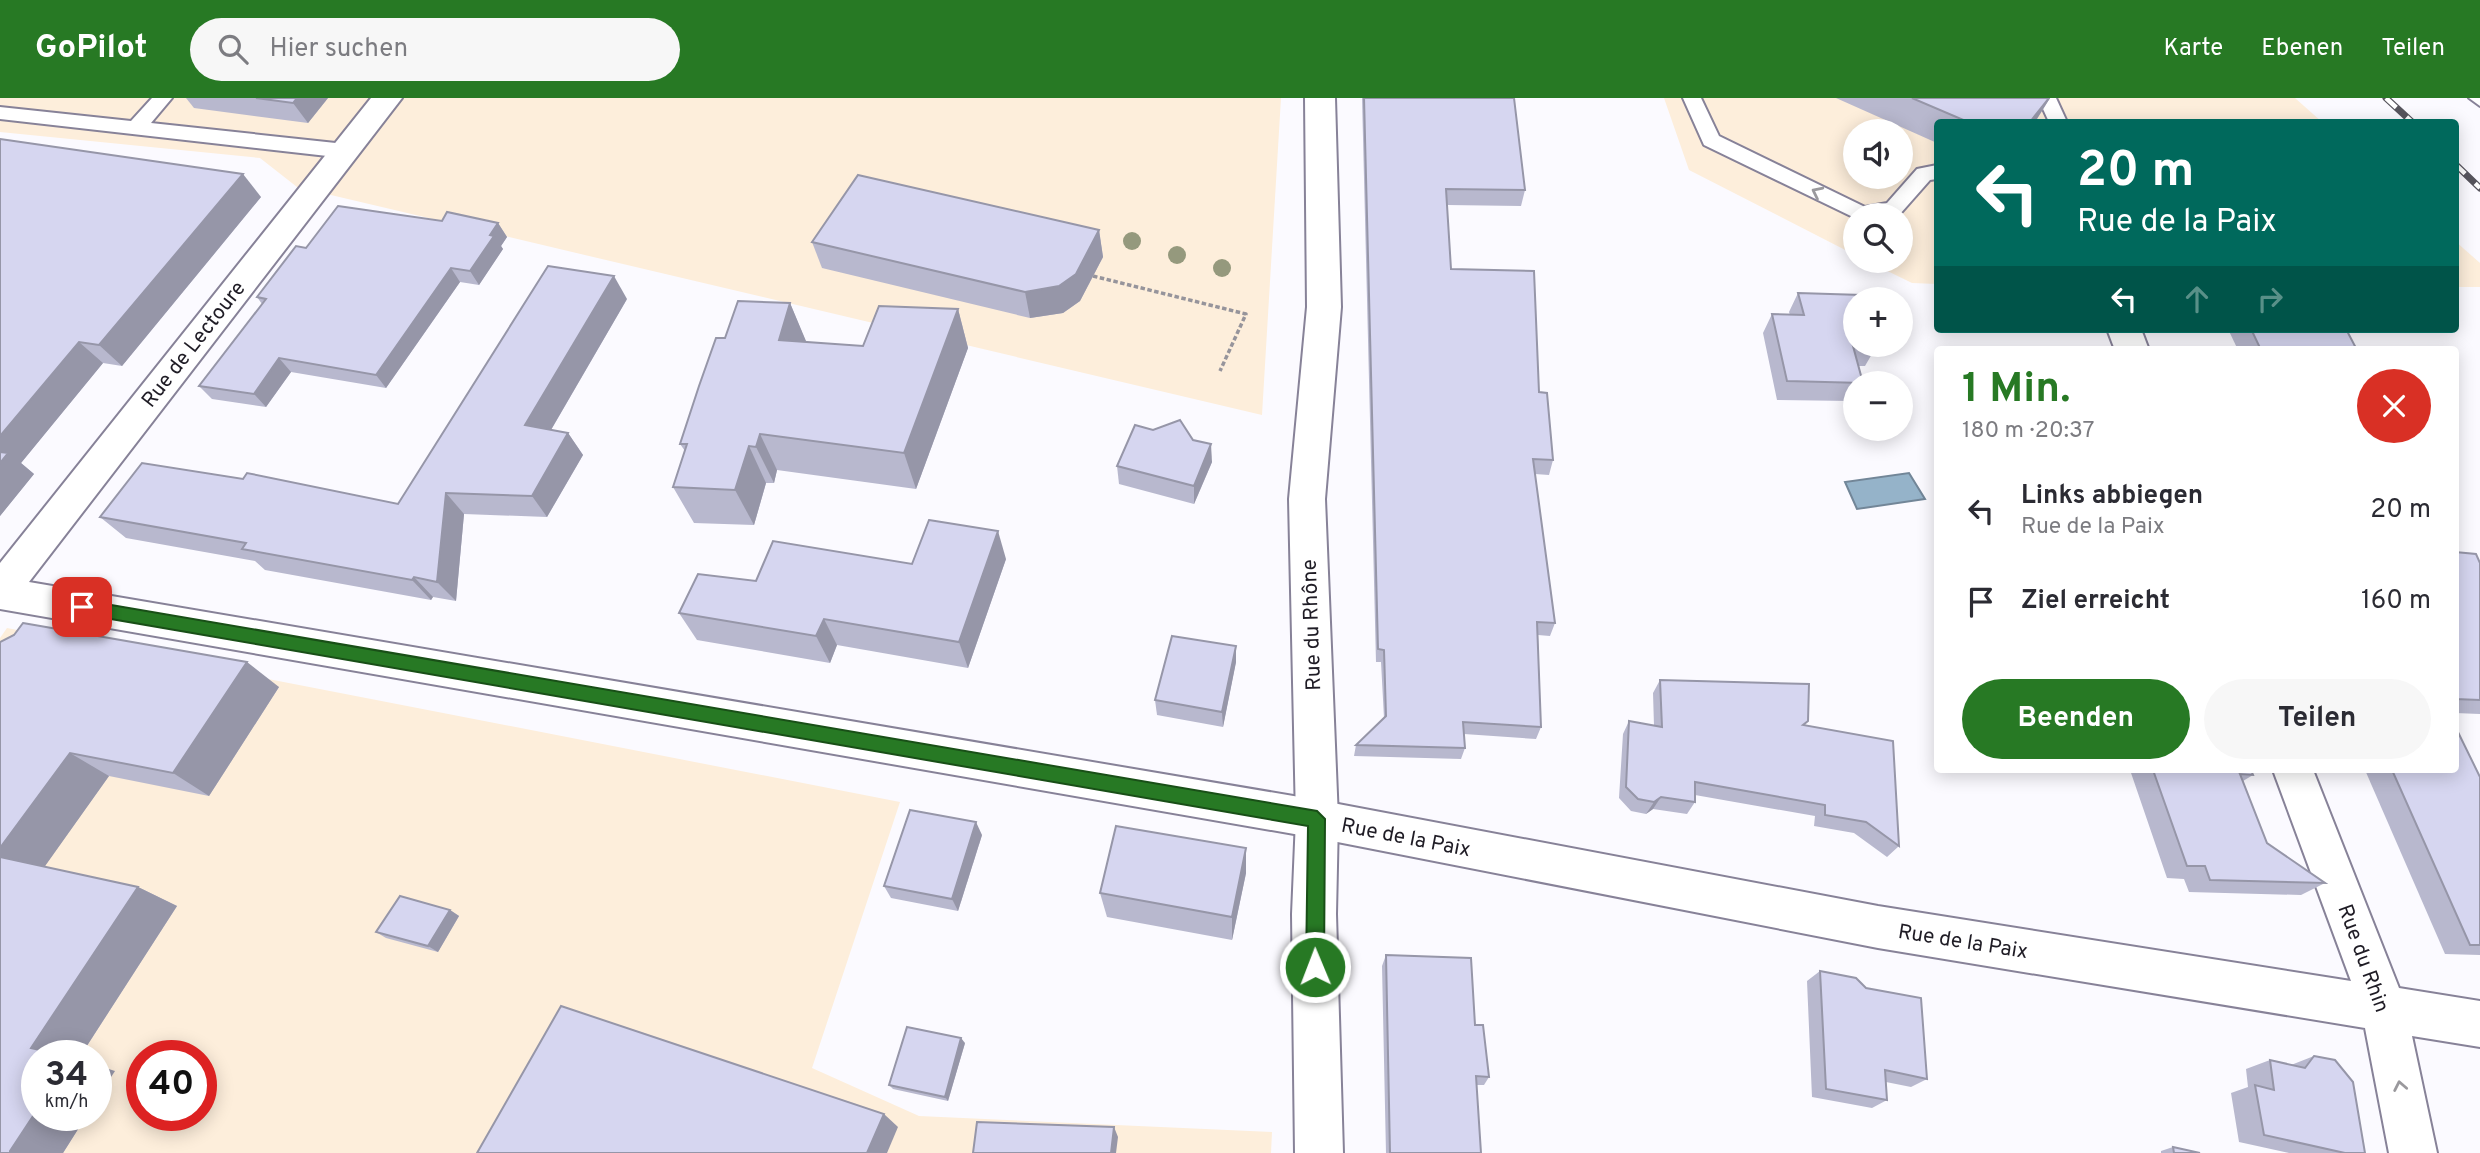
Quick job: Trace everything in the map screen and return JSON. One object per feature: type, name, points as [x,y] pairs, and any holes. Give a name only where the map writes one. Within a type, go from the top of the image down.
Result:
[{"type":"street","name":"Rue de Lectoure","points":[[0,592],[387,98]]},
{"type":"street","name":"Rue du Rhône","points":[[1319,1153],[1314,914],[1317,819],[1307,499],[1324,307],[1320,98]]},
{"type":"street","name":"Rue de la Paix","points":[[0,592],[1317,819],[1878,927],[2480,1024]]},
{"type":"street","name":"Rue du Rhin","points":[[2294,773],[2384,1008],[2413,1153]]},
{"type":"lane","points":[[136,128],[163,98]]},
{"type":"lane","points":[[1692,98],[1711,140],[1863,214],[1893,209],[1924,174],[1934,172]]},
{"type":"lane","points":[[2047,98],[2057,119]]},
{"type":"lane","points":[[0,113],[345,151]]},
{"type":"path","points":[[1093,276],[1246,314],[1220,372]]},
{"type":"shaded area","points":[[0,98],[1281,98],[1262,415],[297,187],[260,158],[0,132]]},
{"type":"shaded area","points":[[1664,98],[2295,98],[2319,119],[1934,119],[1934,284],[1912,283],[1892,273],[1913,273],[1913,203],[1843,203],[1843,249],[1689,170]]},
{"type":"shaded area","points":[[2459,245],[2480,263],[2480,287],[2459,287]]},
{"type":"shaded area","points":[[7,628],[900,802],[812,1068],[919,1116],[1272,1132],[1271,1153],[0,1153],[0,638]]},
{"type":"water","points":[[1909,473],[1925,499],[1857,509],[1845,482]]},
{"type":"building","points":[[256,98],[297,98],[293,103]]},
{"type":"building","points":[[1364,98],[1514,98],[1525,190],[1446,189],[1451,269],[1534,271],[1539,392],[1547,393],[1553,460],[1533,459],[1555,623],[1537,622],[1541,727],[1463,722],[1465,748],[1356,745],[1386,716],[1384,650],[1378,649]]},
{"type":"building","points":[[1912,98],[2049,98],[2032,119],[1961,119]]},
{"type":"building","points":[[0,139],[243,174],[99,345],[79,342],[0,436]]},
{"type":"building","points":[[858,175],[1099,230],[1076,274],[1059,286],[1025,292],[812,242]]},
{"type":"building","points":[[338,206],[442,221],[447,212],[498,223],[490,235],[494,236],[470,271],[451,268],[376,375],[279,358],[254,394],[199,386],[266,299],[257,297],[296,246],[306,248]]},
{"type":"building","points":[[548,266],[614,276],[525,425],[568,433],[532,496],[446,493],[437,582],[414,577],[412,580],[242,549],[246,543],[100,517],[142,463],[243,479],[247,473],[398,504]]},
{"type":"building","points":[[1798,293],[1843,294],[1843,357],[1856,357],[1860,371],[1843,371],[1843,382],[1787,381],[1772,314],[1804,315]]},
{"type":"building","points":[[738,301],[790,303],[779,340],[863,346],[879,306],[958,309],[904,453],[760,434],[756,447],[749,446],[735,490],[673,487],[687,444],[680,444],[699,386],[716,338],[725,338]]},
{"type":"building","points":[[2253,333],[2348,333],[2355,346],[2259,346]]},
{"type":"building","points":[[1180,420],[1193,440],[1211,444],[1194,486],[1117,466],[1135,425],[1153,430]]},
{"type":"building","points":[[0,452],[8,453],[0,463]]},
{"type":"building","points":[[929,520],[998,531],[959,642],[824,619],[816,636],[679,613],[698,574],[756,581],[773,541],[912,564]]},
{"type":"building","points":[[2459,552],[2476,554],[2480,563],[2480,700],[2459,699]]},
{"type":"building","points":[[23,623],[247,662],[173,773],[70,753],[0,848],[0,642],[14,635]]},
{"type":"building","points":[[1172,636],[1236,646],[1222,712],[1155,700]]},
{"type":"building","points":[[1660,680],[1809,684],[1808,721],[1803,725],[1893,741],[1899,846],[1866,822],[1825,815],[1825,805],[1695,782],[1695,802],[1661,797],[1654,802],[1638,799],[1626,787],[1629,721],[1662,727]]},
{"type":"building","points":[[2459,734],[2480,777],[2480,945],[2470,945],[2393,773],[2459,773]]},
{"type":"building","points":[[2154,773],[2252,773],[2253,775],[2240,774],[2267,843],[2325,883],[2210,880],[2205,866],[2187,866]]},
{"type":"building","points":[[910,810],[976,822],[952,899],[884,886]]},
{"type":"building","points":[[1116,826],[1246,848],[1232,917],[1100,893]]},
{"type":"building","points":[[0,857],[138,887],[36,1040],[21,1040],[21,1131],[23,1131],[10,1153],[0,1153]]},
{"type":"building","points":[[400,896],[450,910],[428,946],[376,932]]},
{"type":"building","points":[[1386,955],[1471,958],[1475,1025],[1483,1025],[1489,1077],[1476,1076],[1481,1153],[1390,1153]]},
{"type":"building","points":[[1820,971],[1856,978],[1866,988],[1921,998],[1927,1079],[1885,1070],[1887,1100],[1826,1089]]},
{"type":"building","points":[[561,1006],[884,1114],[867,1153],[477,1153]]},
{"type":"building","points":[[907,1027],[961,1038],[945,1097],[889,1085]]},
{"type":"building","points":[[2314,1056],[2335,1060],[2353,1082],[2365,1153],[2345,1153],[2264,1135],[2255,1085],[2274,1090],[2270,1060],[2305,1068]]},
{"type":"building","points":[[977,1122],[1114,1127],[1111,1153],[973,1153]]},
{"type":"building","points":[[2173,1147],[2200,1153],[2174,1153]]},
{"type":"railway","points":[[2386,98],[2409,119]]},
{"type":"railway","points":[[2459,168],[2480,188]]},
{"type":"route","points":[[82,607],[1317,819],[1315,967]]}]
